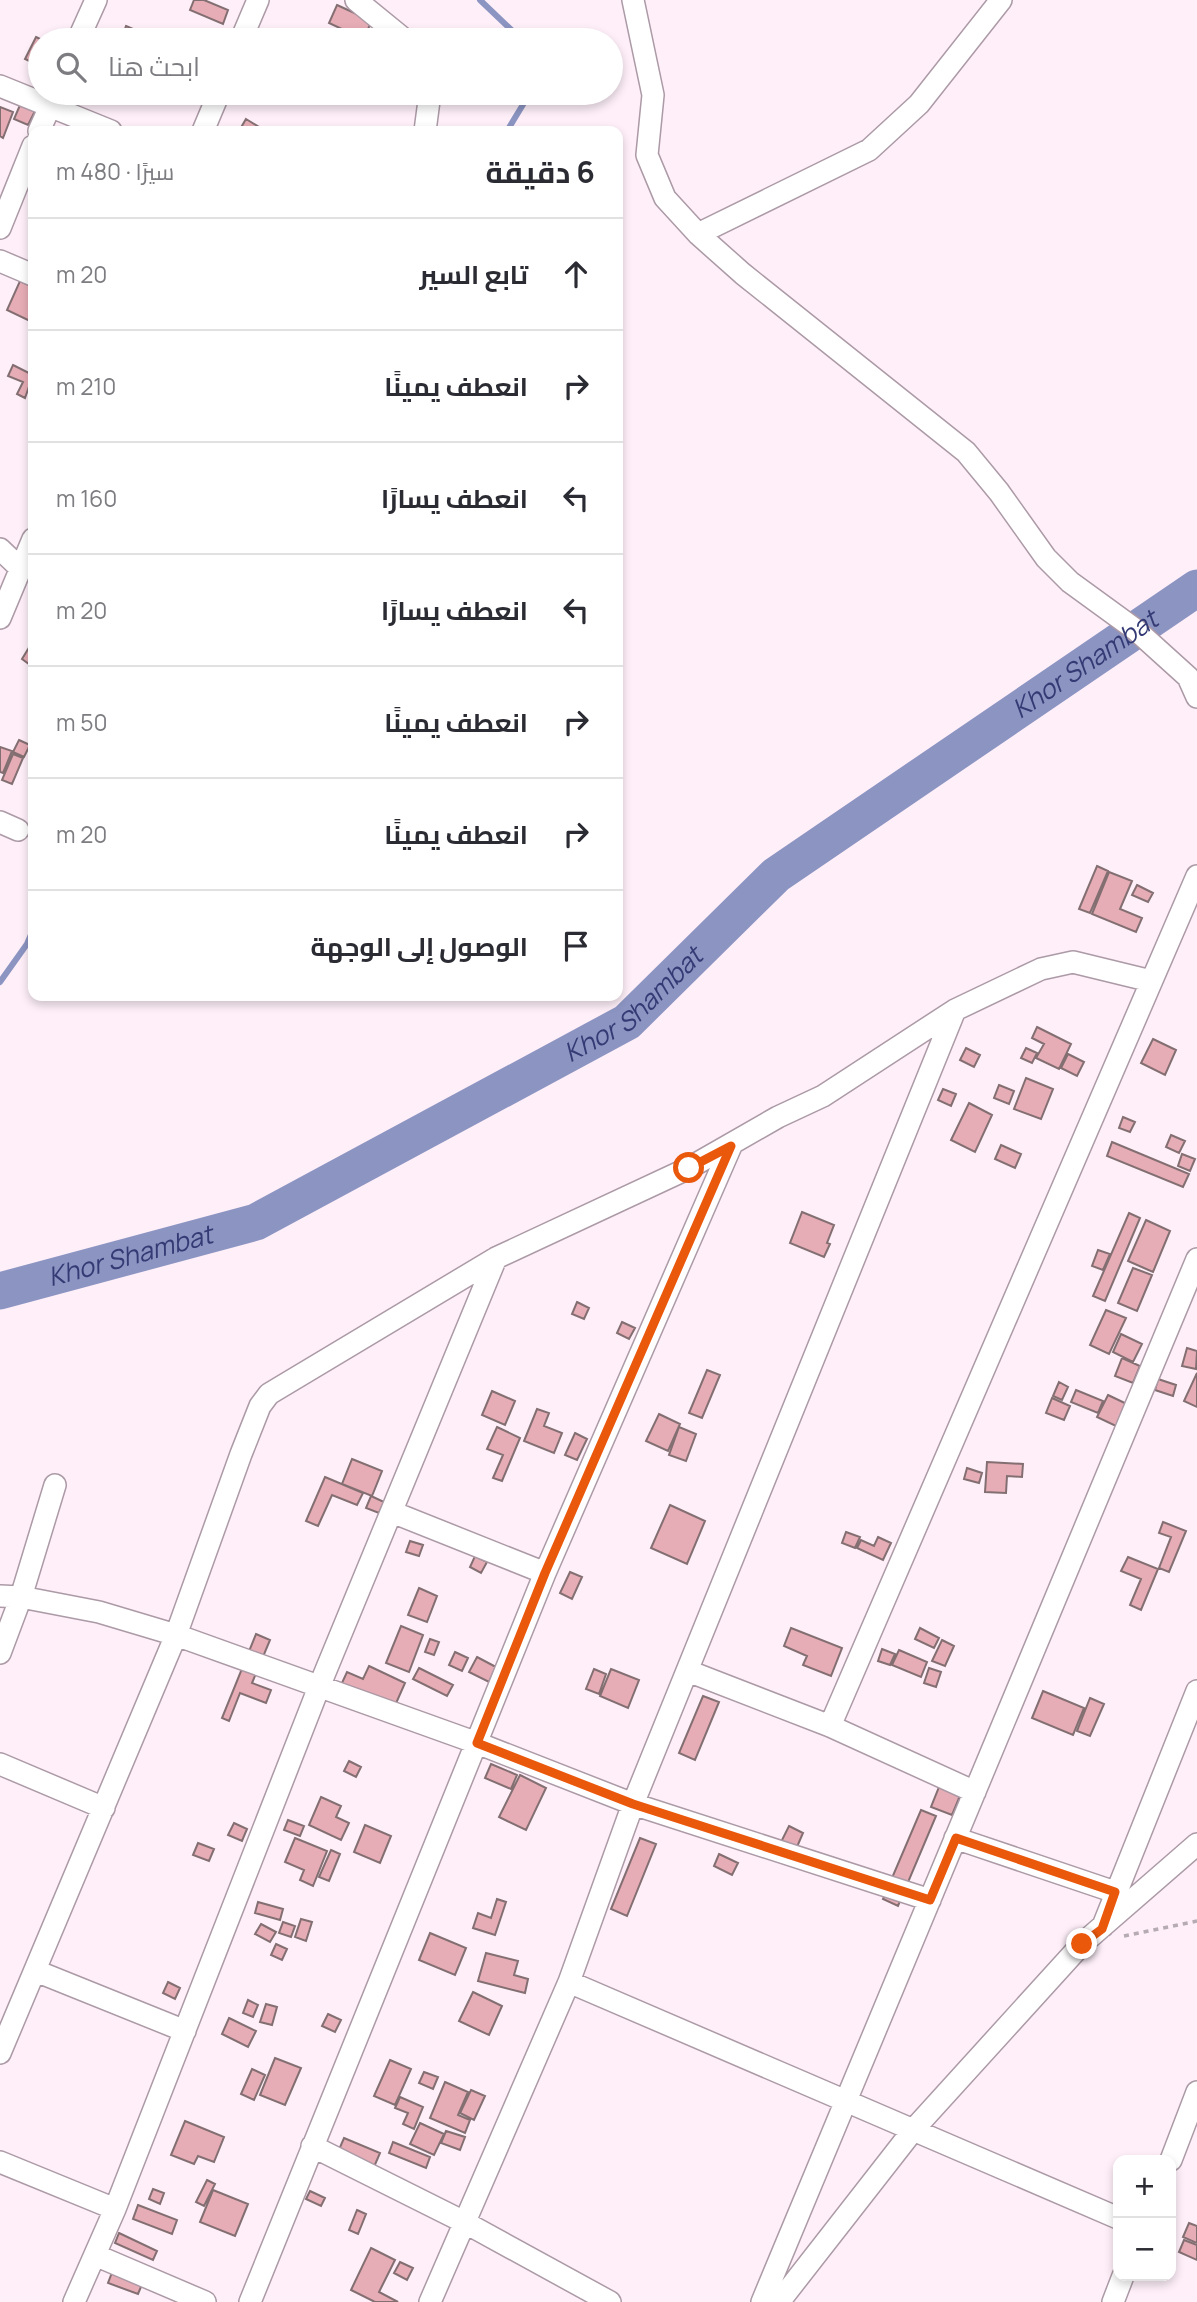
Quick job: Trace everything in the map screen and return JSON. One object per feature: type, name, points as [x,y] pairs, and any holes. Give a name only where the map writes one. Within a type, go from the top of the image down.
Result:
[{"type":"street","points":[[83,28],[96,0]]},
{"type":"street","points":[[246,28],[258,0]]},
{"type":"street","points":[[356,0],[390,28]]},
{"type":"street","points":[[633,0],[653,95],[647,155],[665,198],[698,234],[743,274],[966,452],[999,492],[1046,558],[1070,583],[1193,675],[1197,697]]},
{"type":"street","points":[[698,234],[869,150],[919,104],[1001,0]]},
{"type":"street","points":[[0,86],[28,93]]},
{"type":"street","points":[[42,126],[51,105]]},
{"type":"street","points":[[62,105],[102,126]]},
{"type":"street","points":[[205,126],[214,105]]},
{"type":"street","points":[[426,126],[428,105]]},
{"type":"street","points":[[1,223],[28,158]]},
{"type":"street","points":[[0,261],[28,273]]},
{"type":"street","points":[[0,549],[21,569]]},
{"type":"street","points":[[0,618],[28,552]]},
{"type":"street","points":[[830,1726],[1197,876]]},
{"type":"street","points":[[0,2053],[6,2019],[36,1970],[176,1635],[241,1454],[260,1406],[269,1394],[496,1258],[731,1146],[778,1117],[823,1096],[955,1010],[1041,969],[1073,962],[1152,981]]},
{"type":"street","points":[[430,2302],[569,1982],[633,1804],[955,1010]]},
{"type":"street","points":[[250,2302],[545,1573],[731,1146]]},
{"type":"street","points":[[74,2302],[115,2209],[186,2031],[319,1687],[496,1258]]},
{"type":"street","points":[[762,2302],[1197,1259]]},
{"type":"street","points":[[0,1653],[10,1597],[55,1485]]},
{"type":"street","points":[[392,1512],[545,1573]]},
{"type":"street","points":[[10,1597],[99,1612],[176,1635],[477,1743],[633,1804],[930,1900]]},
{"type":"street","points":[[688,1671],[830,1726],[975,1792]]},
{"type":"street","points":[[1111,1933],[1115,1892],[1197,1690]]},
{"type":"street","points":[[0,1764],[104,1808]]},
{"type":"street","points":[[956,1838],[1115,1892]]},
{"type":"street","points":[[779,2302],[914,2129],[1082,1944],[1111,1933],[1197,1844]]},
{"type":"street","points":[[36,1970],[186,2031]]},
{"type":"street","points":[[569,1982],[1113,2216]]},
{"type":"street","points":[[1173,2155],[1197,2092]]},
{"type":"street","points":[[312,2146],[464,2222],[598,2299]]},
{"type":"street","points":[[0,2162],[115,2209]]},
{"type":"street","points":[[94,2255],[205,2302]]},
{"type":"street","points":[[1113,2302],[1121,2281]]},
{"type":"path","points":[[1111,1933],[1197,1921]]},
{"type":"building","points":[[194,0],[204,0],[228,10],[223,24],[190,10]]},
{"type":"building","points":[[337,5],[372,21],[368,28],[340,28],[329,23]]},
{"type":"building","points":[[20,105],[35,111],[28,125],[14,119]]},
{"type":"building","points":[[0,107],[13,112],[3,138],[0,136]]},
{"type":"building","points":[[246,119],[257,126],[242,126]]},
{"type":"building","points":[[20,281],[28,285],[28,320],[7,310]]},
{"type":"building","points":[[13,365],[28,372],[25,398],[17,394],[23,382],[8,376]]},
{"type":"building","points":[[28,649],[28,663],[22,659]]},
{"type":"building","points":[[19,740],[28,744],[24,757],[13,752]]},
{"type":"building","points":[[0,747],[12,751],[3,773],[0,772]]},
{"type":"building","points":[[13,754],[23,758],[12,784],[2,780]]},
{"type":"building","points":[[1097,866],[1108,871],[1090,913],[1079,909]]},
{"type":"building","points":[[1109,872],[1132,881],[1120,909],[1142,918],[1136,932],[1092,914]]},
{"type":"building","points":[[1137,885],[1153,893],[1148,902],[1132,895]]},
{"type":"building","points":[[1037,1027],[1071,1044],[1059,1069],[1036,1058],[1044,1044],[1032,1038]]},
{"type":"building","points":[[1153,1039],[1176,1050],[1165,1075],[1141,1063]]},
{"type":"building","points":[[966,1048],[980,1055],[974,1067],[960,1060]]},
{"type":"building","points":[[1026,1048],[1037,1053],[1032,1063],[1021,1058]]},
{"type":"building","points":[[1068,1054],[1084,1062],[1077,1076],[1061,1068]]},
{"type":"building","points":[[1026,1078],[1053,1089],[1041,1119],[1014,1109]]},
{"type":"building","points":[[999,1085],[1014,1091],[1009,1104],[994,1098]]},
{"type":"building","points":[[943,1089],[956,1094],[951,1106],[938,1100]]},
{"type":"building","points":[[969,1103],[992,1115],[975,1152],[951,1140]]},
{"type":"building","points":[[1123,1117],[1135,1122],[1130,1132],[1119,1128]]},
{"type":"building","points":[[1171,1135],[1185,1141],[1179,1153],[1166,1147]]},
{"type":"building","points":[[1112,1142],[1189,1174],[1183,1187],[1107,1156]]},
{"type":"building","points":[[1001,1145],[1021,1154],[1015,1168],[995,1159]]},
{"type":"building","points":[[1182,1154],[1195,1159],[1190,1171],[1178,1166]]},
{"type":"building","points":[[802,1212],[834,1225],[824,1257],[790,1243]]},
{"type":"building","points":[[1129,1213],[1140,1218],[1105,1301],[1093,1296]]},
{"type":"building","points":[[1146,1220],[1170,1231],[1153,1272],[1128,1261]]},
{"type":"building","points":[[1098,1250],[1110,1254],[1103,1270],[1092,1266]]},
{"type":"building","points":[[1133,1268],[1152,1275],[1137,1311],[1118,1303]]},
{"type":"building","points":[[577,1302],[589,1308],[584,1319],[572,1314]]},
{"type":"building","points":[[1106,1310],[1126,1318],[1109,1354],[1090,1345]]},
{"type":"building","points":[[622,1322],[635,1328],[629,1339],[617,1333]]},
{"type":"building","points":[[1121,1334],[1142,1344],[1133,1362],[1113,1352]]},
{"type":"building","points":[[1187,1348],[1197,1351],[1196,1369],[1182,1366]]},
{"type":"building","points":[[1122,1358],[1140,1366],[1133,1383],[1115,1376]]},
{"type":"building","points":[[707,1370],[720,1375],[702,1418],[689,1413]]},
{"type":"building","points":[[1197,1373],[1197,1407],[1184,1401]]},
{"type":"building","points":[[1158,1379],[1176,1385],[1173,1396],[1155,1390]]},
{"type":"building","points":[[1059,1382],[1068,1387],[1062,1400],[1053,1396]]},
{"type":"building","points":[[1076,1390],[1103,1401],[1098,1413],[1071,1402]]},
{"type":"building","points":[[492,1391],[515,1401],[505,1425],[482,1415]]},
{"type":"building","points":[[1108,1395],[1129,1405],[1118,1427],[1097,1417]]},
{"type":"building","points":[[1052,1398],[1070,1406],[1064,1420],[1046,1413]]},
{"type":"building","points":[[537,1409],[549,1413],[544,1426],[562,1433],[554,1453],[524,1441]]},
{"type":"building","points":[[659,1414],[680,1424],[668,1451],[646,1441]]},
{"type":"building","points":[[497,1427],[520,1438],[502,1481],[493,1478],[503,1455],[487,1449]]},
{"type":"building","points":[[679,1427],[696,1434],[686,1461],[669,1455]]},
{"type":"building","points":[[575,1433],[587,1439],[577,1460],[565,1455]]},
{"type":"building","points":[[352,1459],[382,1471],[372,1496],[342,1484]]},
{"type":"building","points":[[987,1462],[1023,1464],[1022,1477],[1007,1476],[1006,1493],[985,1492]]},
{"type":"building","points":[[967,1468],[982,1473],[979,1483],[964,1479]]},
{"type":"building","points":[[325,1477],[363,1493],[357,1505],[332,1495],[318,1526],[306,1521]]},
{"type":"building","points":[[371,1496],[384,1502],[379,1513],[366,1508]]},
{"type":"building","points":[[670,1505],[705,1521],[687,1564],[651,1548]]},
{"type":"building","points":[[1163,1522],[1186,1531],[1169,1572],[1159,1568],[1171,1537],[1159,1533]]},
{"type":"building","points":[[846,1532],[860,1537],[855,1548],[842,1543]]},
{"type":"building","points":[[878,1537],[891,1543],[883,1560],[857,1548],[861,1540],[874,1546]]},
{"type":"building","points":[[410,1541],[423,1545],[419,1556],[406,1552]]},
{"type":"building","points":[[475,1556],[487,1562],[481,1573],[470,1567]]},
{"type":"building","points":[[1128,1557],[1158,1569],[1141,1610],[1130,1605],[1141,1579],[1121,1571]]},
{"type":"building","points":[[570,1572],[582,1577],[572,1599],[560,1593]]},
{"type":"building","points":[[419,1588],[437,1596],[427,1622],[408,1615]]},
{"type":"building","points":[[401,1626],[423,1635],[409,1672],[386,1663]]},
{"type":"building","points":[[791,1628],[842,1648],[831,1676],[803,1665],[807,1656],[784,1646]]},
{"type":"building","points":[[920,1628],[939,1638],[934,1648],[915,1639]]},
{"type":"building","points":[[256,1634],[270,1640],[252,1683],[271,1690],[266,1703],[240,1693],[229,1721],[222,1718]]},
{"type":"building","points":[[430,1639],[439,1642],[434,1655],[425,1652]]},
{"type":"building","points":[[942,1640],[954,1646],[945,1666],[932,1661]]},
{"type":"building","points":[[882,1649],[895,1654],[890,1665],[878,1661]]},
{"type":"building","points":[[899,1650],[927,1662],[921,1677],[892,1665]]},
{"type":"building","points":[[455,1652],[468,1658],[462,1671],[449,1665]]},
{"type":"building","points":[[477,1657],[496,1667],[489,1682],[469,1672]]},
{"type":"building","points":[[369,1666],[405,1683],[390,1717],[336,1696],[347,1672],[363,1679]]},
{"type":"building","points":[[419,1668],[453,1685],[447,1696],[413,1679]]},
{"type":"building","points":[[929,1668],[941,1672],[936,1687],[924,1683]]},
{"type":"building","points":[[594,1669],[606,1674],[599,1694],[586,1689]]},
{"type":"building","points":[[611,1669],[639,1680],[628,1708],[600,1696]]},
{"type":"building","points":[[1043,1691],[1084,1708],[1073,1735],[1032,1718]]},
{"type":"building","points":[[703,1696],[719,1702],[695,1760],[679,1753]]},
{"type":"building","points":[[1090,1698],[1104,1704],[1090,1736],[1077,1731]]},
{"type":"building","points":[[349,1761],[361,1767],[356,1777],[344,1771]]},
{"type":"building","points":[[491,1764],[517,1775],[511,1789],[485,1778]]},
{"type":"building","points":[[520,1775],[546,1788],[526,1830],[499,1817]]},
{"type":"building","points":[[941,1782],[962,1791],[952,1815],[931,1807]]},
{"type":"building","points":[[321,1797],[341,1806],[336,1817],[349,1823],[341,1840],[309,1825]]},
{"type":"building","points":[[921,1810],[936,1816],[898,1906],[883,1899]]},
{"type":"building","points":[[288,1820],[304,1826],[300,1836],[284,1830]]},
{"type":"building","points":[[234,1823],[247,1829],[242,1841],[228,1835]]},
{"type":"building","points":[[365,1825],[391,1836],[380,1863],[354,1852]]},
{"type":"building","points":[[789,1826],[803,1833],[793,1856],[778,1848]]},
{"type":"building","points":[[295,1838],[327,1851],[313,1886],[300,1880],[304,1870],[285,1862]]},
{"type":"building","points":[[640,1838],[656,1844],[627,1916],[611,1909]]},
{"type":"building","points":[[198,1843],[214,1849],[209,1861],[193,1855]]},
{"type":"building","points":[[331,1850],[340,1854],[329,1881],[319,1877]]},
{"type":"building","points":[[719,1854],[738,1863],[732,1875],[714,1866]]},
{"type":"building","points":[[497,1899],[506,1902],[495,1935],[473,1928],[478,1913],[491,1918]]},
{"type":"building","points":[[258,1902],[283,1909],[280,1920],[255,1913]]},
{"type":"building","points":[[301,1919],[312,1922],[306,1941],[295,1937]]},
{"type":"building","points":[[283,1922],[295,1926],[291,1937],[279,1933]]},
{"type":"building","points":[[261,1924],[276,1932],[270,1942],[255,1934]]},
{"type":"building","points":[[430,1933],[466,1948],[455,1975],[419,1960]]},
{"type":"building","points":[[276,1944],[287,1949],[282,1960],[271,1955]]},
{"type":"building","points":[[486,1953],[518,1961],[514,1975],[528,1979],[525,1993],[478,1981]]},
{"type":"building","points":[[168,1982],[180,1988],[175,1999],[163,1993]]},
{"type":"building","points":[[473,1992],[502,2006],[489,2035],[459,2021]]},
{"type":"building","points":[[248,2000],[258,2005],[253,2017],[243,2013]]},
{"type":"building","points":[[266,2004],[277,2007],[272,2025],[260,2022]]},
{"type":"building","points":[[328,2014],[341,2020],[335,2032],[322,2026]]},
{"type":"building","points":[[229,2018],[256,2031],[248,2047],[222,2034]]},
{"type":"building","points":[[275,2058],[301,2068],[285,2105],[260,2095]]},
{"type":"building","points":[[390,2060],[411,2069],[395,2105],[374,2096]]},
{"type":"building","points":[[252,2069],[265,2075],[254,2100],[241,2094]]},
{"type":"building","points":[[424,2072],[438,2077],[433,2089],[419,2083]]},
{"type":"building","points":[[445,2082],[468,2092],[458,2115],[470,2120],[465,2133],[430,2118]]},
{"type":"building","points":[[471,2090],[485,2096],[474,2120],[460,2113]]},
{"type":"building","points":[[400,2097],[423,2107],[414,2129],[403,2124],[408,2113],[395,2108]]},
{"type":"building","points":[[185,2121],[224,2137],[214,2162],[198,2156],[194,2164],[171,2155]]},
{"type":"building","points":[[420,2123],[444,2134],[434,2155],[410,2144]]},
{"type":"building","points":[[446,2131],[465,2137],[460,2150],[441,2143]]},
{"type":"building","points":[[344,2138],[380,2153],[374,2167],[338,2152]]},
{"type":"building","points":[[393,2142],[430,2157],[426,2168],[389,2153]]},
{"type":"building","points":[[207,2180],[215,2184],[204,2206],[196,2202]]},
{"type":"building","points":[[153,2189],[164,2193],[160,2204],[149,2199]]},
{"type":"building","points":[[213,2190],[248,2204],[235,2236],[200,2222]]},
{"type":"building","points":[[310,2191],[325,2198],[321,2206],[306,2199]]},
{"type":"building","points":[[138,2205],[177,2220],[172,2234],[133,2219]]},
{"type":"building","points":[[357,2210],[366,2214],[358,2234],[349,2230]]},
{"type":"building","points":[[1189,2223],[1197,2226],[1197,2243],[1183,2237]]},
{"type":"building","points":[[119,2233],[157,2251],[153,2260],[115,2243]]},
{"type":"building","points":[[1184,2240],[1197,2245],[1197,2260],[1179,2252]]},
{"type":"building","points":[[371,2248],[395,2260],[379,2292],[398,2302],[375,2302],[351,2290]]},
{"type":"building","points":[[400,2262],[413,2268],[407,2280],[394,2273]]},
{"type":"building","points":[[113,2270],[143,2282],[138,2294],[108,2283]]},
{"type":"waterway","points":[[480,0],[509,28]]},
{"type":"waterway","points":[[510,126],[523,105]]},
{"type":"waterway","name":"Khor Shambat","points":[[0,1291],[256,1222],[627,1022],[776,875],[1197,588]]},
{"type":"waterway","points":[[0,982],[28,942]]},
{"type":"route","points":[[689,1168],[731,1146],[545,1573],[477,1743],[633,1804],[930,1900],[956,1838],[1115,1892],[1102,1929],[1082,1944]]}]
